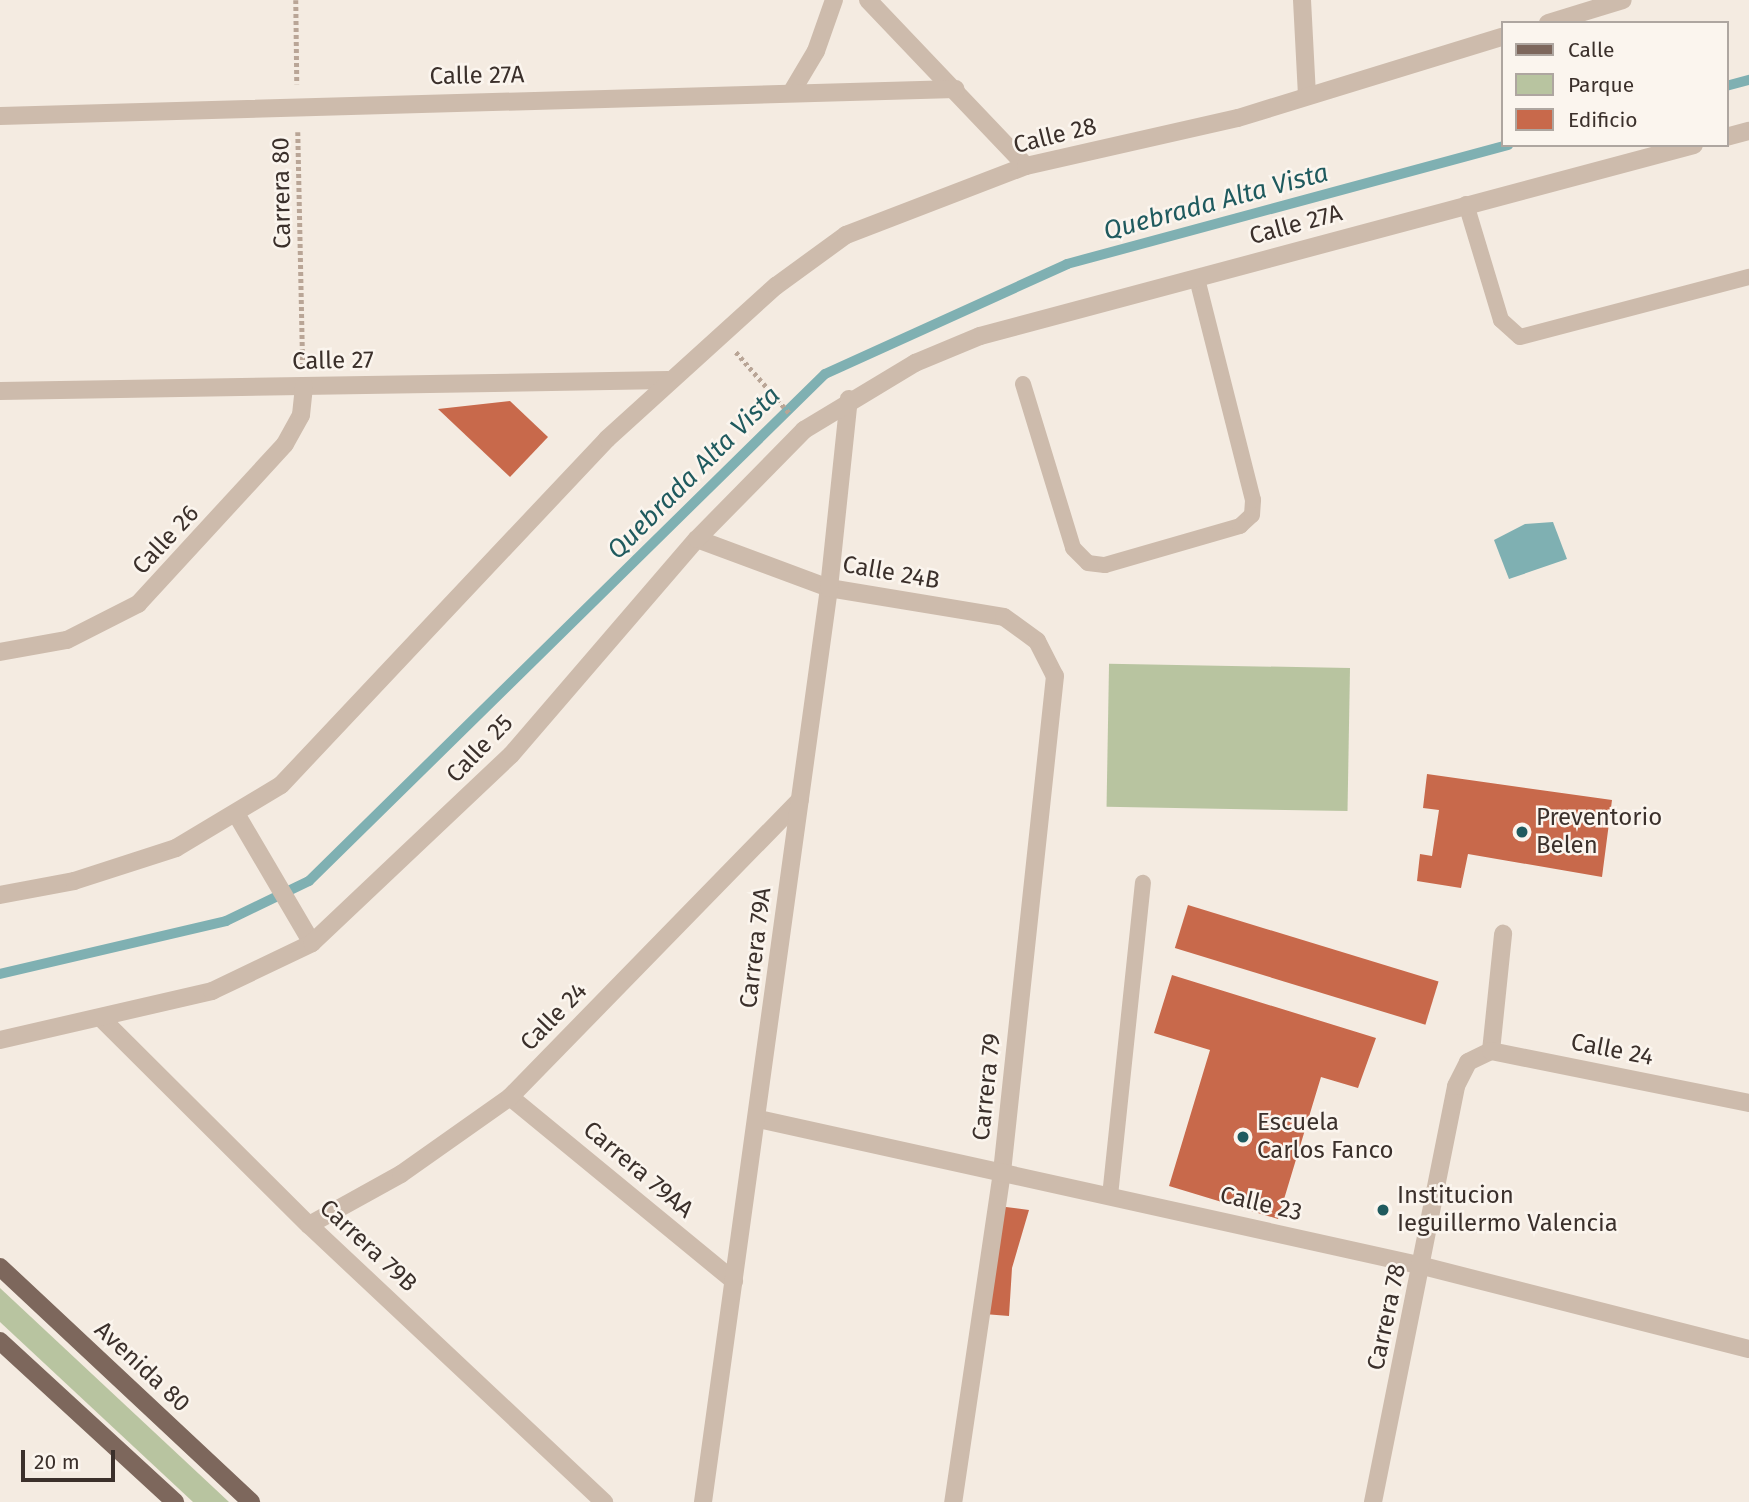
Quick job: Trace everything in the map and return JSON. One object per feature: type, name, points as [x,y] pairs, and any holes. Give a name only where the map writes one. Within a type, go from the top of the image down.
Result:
[{"type":"main road","name":"Avenida 80","points":[[0,1267],[251,1502]]},
{"type":"main road","points":[[0,1341],[175,1502]]},
{"type":"street","points":[[791,93],[816,51],[834,0]]},
{"type":"street","points":[[869,0],[1026,166]]},
{"type":"street","points":[[1303,0],[1307,96]]},
{"type":"street","points":[[1555,21],[1623,0]]},
{"type":"street","name":"Calle 28","points":[[668,380],[846,235],[1026,166],[1307,96],[1500,38]]},
{"type":"street","name":"Calle 27A","points":[[0,116],[298,105],[956,89]]},
{"type":"street","points":[[1728,136],[1749,131]]},
{"type":"street","name":"Calle 27A","points":[[915,363],[980,336],[1686,147]]},
{"type":"street","name":"Calle 25","points":[[0,1040],[103,1020],[212,991],[312,943],[511,755],[697,540],[804,430],[849,399],[915,363]]},
{"type":"street","points":[[0,895],[136,863],[238,817],[281,785],[668,380]]},
{"type":"street","name":"Calle 27","points":[[0,391],[668,380]]},
{"type":"street","name":"Calle 26","points":[[0,652],[67,640],[138,604],[285,444],[300,415],[304,386]]},
{"type":"street","name":"Carrera 79A","points":[[703,1502],[759,1119],[830,588],[849,399]]},
{"type":"street","name":"Calle 24B","points":[[697,540],[830,588],[1004,617],[1037,641],[1055,676]]},
{"type":"street","name":"Carrera 79","points":[[953,1502],[1002,1172],[1055,676]]},
{"type":"street","name":"Calle 24","points":[[309,1225],[401,1174],[510,1097],[800,800]]},
{"type":"street","points":[[238,817],[312,943]]},
{"type":"street","points":[[1491,1051],[1503,934]]},
{"type":"street","name":"Carrera 79B","points":[[103,1020],[309,1225],[604,1502]]},
{"type":"street","name":"Calle 24","points":[[1491,1051],[1749,1102]]},
{"type":"street","name":"Carrera 78","points":[[1373,1502],[1423,1266],[1456,1086],[1468,1062],[1491,1051]]},
{"type":"street","name":"Carrera 79AA","points":[[510,1097],[734,1281]]},
{"type":"street","name":"Calle 23","points":[[759,1119],[1423,1266],[1749,1349]]},
{"type":"lane","points":[[1466,204],[1501,320],[1520,337],[1749,277]]},
{"type":"lane","points":[[1023,384],[1073,548],[1088,563],[1105,565],[1240,526],[1252,515],[1253,500],[1197,278]]},
{"type":"lane","points":[[1110,1196],[1143,883]]},
{"type":"path","name":"Carrera 80","points":[[296,0],[304,386]]},
{"type":"path","points":[[753,371],[790,414]]},
{"type":"green space","points":[[1109,664],[1350,668],[1348,811],[1107,807]]},
{"type":"green space","points":[[0,1288],[229,1502],[193,1502],[0,1322]]},
{"type":"water","points":[[1553,522],[1567,559],[1509,579],[1494,540],[1525,524]]},
{"type":"building","points":[[510,401],[548,437],[510,477],[438,409]]},
{"type":"building","name":"Preventorio Belen","points":[[1427,774],[1612,800],[1602,877],[1468,854],[1461,888],[1417,881],[1420,854],[1432,856],[1439,810],[1423,808]]},
{"type":"building","points":[[1188,905],[1439,982],[1425,1025],[1175,948]]},
{"type":"building","name":"Escuela Carlos Fanco","points":[[1172,975],[1376,1038],[1358,1088],[1321,1077],[1278,1219],[1169,1186],[1210,1050],[1154,1033]]},
{"type":"building","points":[[998,1206],[1029,1210],[1012,1268],[1009,1316],[984,1314]]},
{"type":"waterway","name":"Quebrada Alta Vista","points":[[1728,85],[1749,80]]},
{"type":"waterway","name":"Quebrada Alta Vista","points":[[0,974],[226,921],[309,881],[825,374],[1067,264],[1501,147]]},
{"type":"place","name":"Preventorio Belen","points":[[1522,832]]},
{"type":"place","name":"Escuela Carlos Fanco","points":[[1243,1137]]},
{"type":"place","name":"Institucion Ieguillermo Valencia","points":[[1383,1210]]}]
